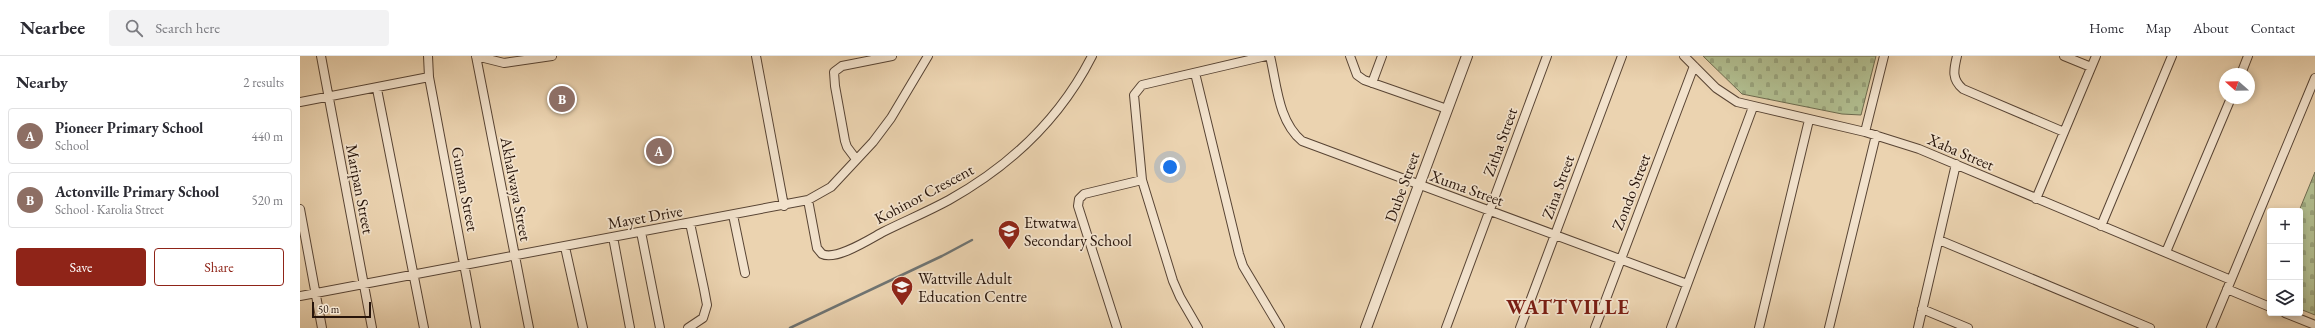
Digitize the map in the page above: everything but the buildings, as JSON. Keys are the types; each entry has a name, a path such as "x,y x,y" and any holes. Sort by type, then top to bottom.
{"street":[{"name":"Maripan Street","path":"321,56 372,328"},
{"name":"Guman Street","path":"428,56 429,77 476,328"},
{"path":"476,56 504,63 527,58 552,56"},
{"name":"Akhalwaya Street","path":"476,56 514,255 530,328"},
{"path":"756,56 784,206"},
{"path":"856,159 847,147 845,140 834,72 842,66 892,56"},
{"name":"Mayet Drive","path":"300,296 784,206 808,200 831,187 883,128 928,56"},
{"name":"Kohinor Crescent","path":"808,200 817,248 822,254 827,256 850,249 936,207 983,179 1034,138 1071,92 1092,56"},
{"path":"1198,328 1180,297 1173,281 1142,180 1134,94 1142,85 1266,56"},
{"name":"Xuma Street","path":"1270,56 1284,118 1296,136 1302,141 1489,212 1687,284"},
{"path":"1350,56 1357,75 1372,83 1447,109"},
{"path":"1372,83 1382,56"},
{"name":"Dube Street","path":"1366,328 1467,56"},
{"name":"Zitha Street","path":"1446,328 1547,56"},
{"name":"Zina Street","path":"1520,328 1622,56"},
{"name":"Xaba Street","path":"1684,56 1730,98 1752,107 1865,132 1919,149 2231,280"},
{"path":"1865,132 1884,56"},
{"path":"1957,56 1954,74 1957,83 1963,89 2064,132"},
{"path":"2064,56 2091,67"},
{"path":"2036,199 2096,56"},
{"path":"2101,226 2172,56"},
{"path":"2243,68 2248,56"},
{"name":"Zondo Street","path":"1595,328 1694,66"},
{"path":"1195,73 1239,254 1244,266 1280,328"},
{"path":"300,102 377,89 429,77"},
{"path":"2211,328 2315,78"},
{"path":"377,89 424,328"},
{"path":"2166,252 2228,104"},
{"path":"1670,328 1752,107"},
{"path":"1759,328 1810,120"},
{"path":"1829,328 1876,135"},
{"path":"1918,328 1956,164"},
{"path":"1117,328 1078,206 1079,199 1084,194 1142,180"},
{"path":"300,208 322,328"},
{"path":"733,215 745,273"},
{"path":"688,328 698,323 703,318 707,305 690,223"},
{"path":"640,232 660,328"},
{"path":"613,237 630,328"},
{"path":"1939,240 2150,328"},
{"path":"565,247 583,328"},
{"path":"2228,289 2267,306"},
{"path":"1922,309 1968,328"},
{"path":"2293,316 2315,325"}],"green space":[{"path":"1703,56 1876,56 1861,115 1842,114 1742,94"},
{"path":"2315,172 2315,315 2303,310 2303,208 2300,208"}],"waterway":[{"path":"790,328 942,256 972,240"}],"place":[{"name":"Actonville Primary School","path":"562,99"},
{"name":"Pioneer Primary School","path":"659,151"},
{"name":"Etwatwa Secondary School","path":"1009,250"},
{"name":"Wattville Adult Education Centre","path":"902,306"}],"district":[{"name":"WATTVILLE","path":"1568,307"}]}
